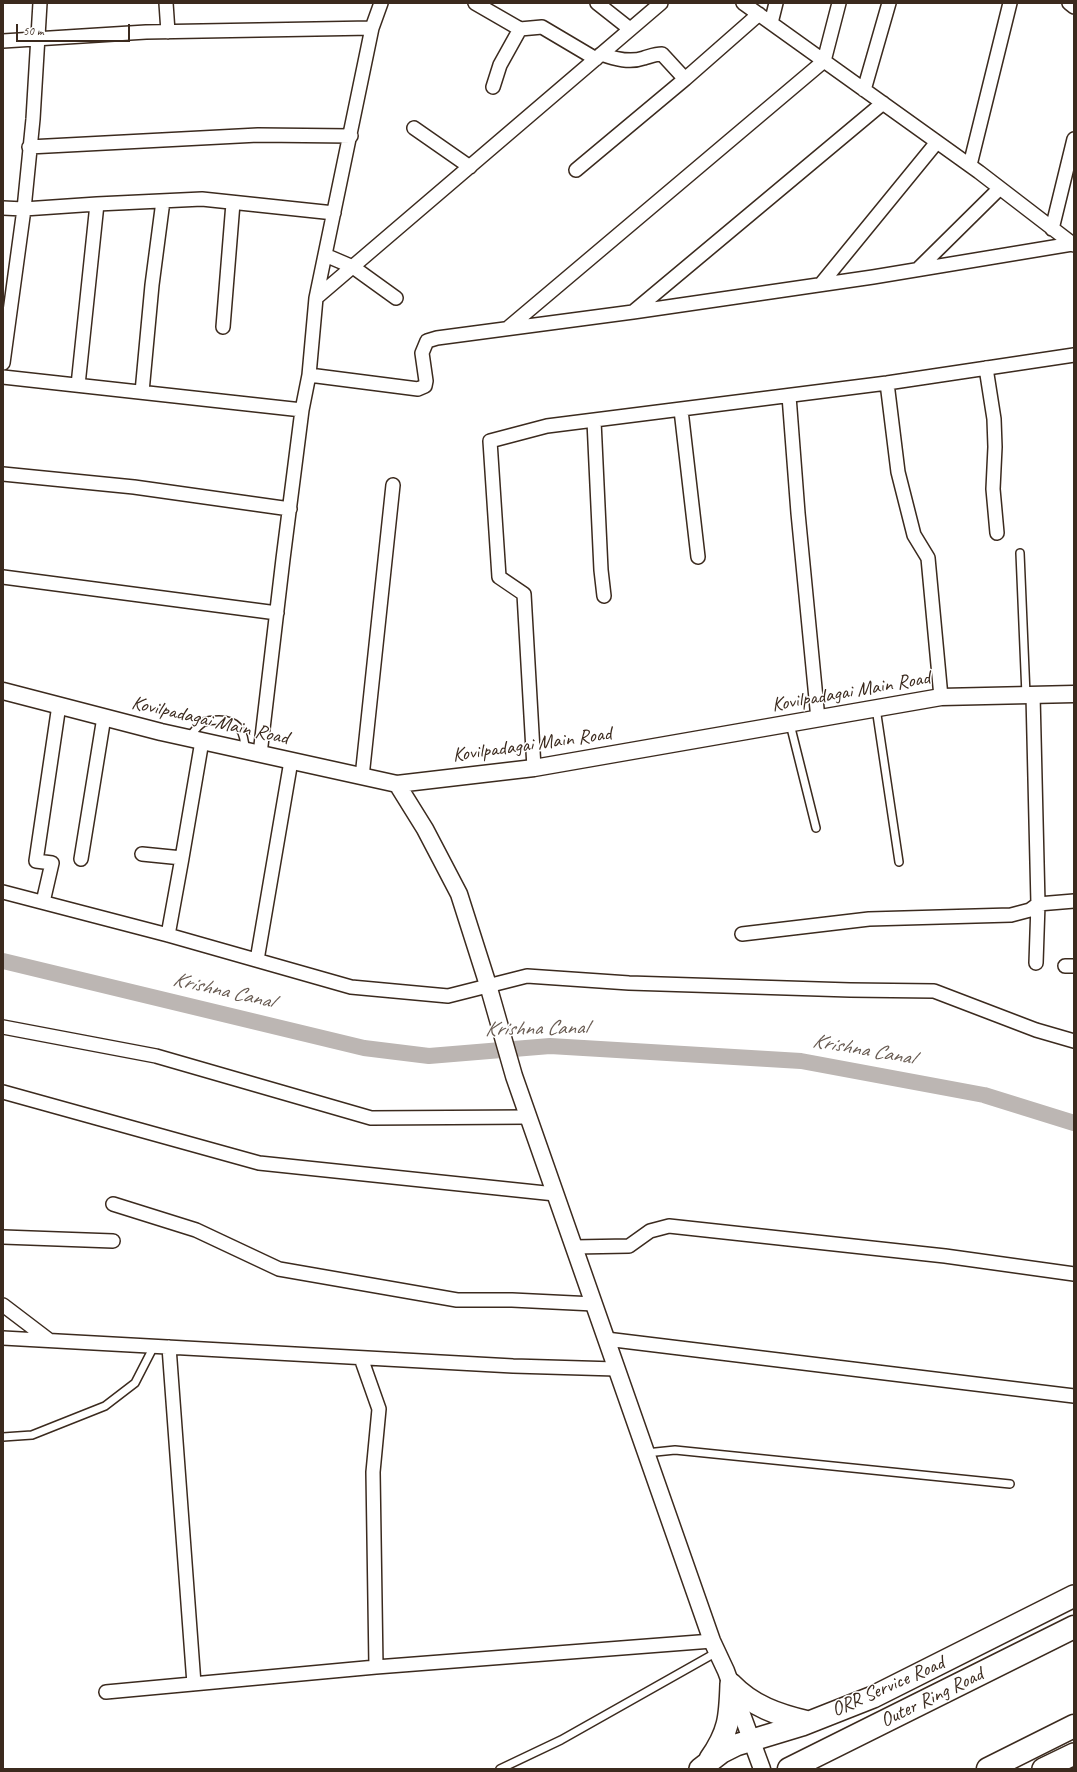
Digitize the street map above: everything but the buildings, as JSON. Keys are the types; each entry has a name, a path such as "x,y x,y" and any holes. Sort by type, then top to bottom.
{"highway":[{"name":"Outer Ring Road","path":"789,1769 1074,1627"},
{"path":"988,1769 1074,1726"}],"main road":[{"name":"ORR Service Road","path":"703,1767 722,1752 752,1740 808,1722 873,1697 1074,1596"},
{"path":"731,1684 742,1696 766,1710 808,1722"},
{"path":"703,1767 723,1739 730,1716 731,1684"},
{"path":"1044,1769 1074,1754"}],"street":[{"path":"3,363 6,317 24,209 33,118 40,3"},
{"path":"166,3 168,32"},
{"path":"252,752 277,613 302,410 309,375 316,298 351,136 372,28 382,3"},
{"path":"475,3 520,29 542,27 598,56 630,61 644,59 654,54 662,54 685,80"},
{"path":"598,3 630,29"},
{"path":"316,298 661,3"},
{"path":"744,3 970,165 1073,245"},
{"path":"771,23 776,3"},
{"path":"508,327 824,60 839,3"},
{"path":"864,90 889,3"},
{"path":"970,165 1010,3"},
{"path":"1070,3 1074,7"},
{"path":"576,170 685,80 759,14"},
{"path":"3,41 168,32 372,28"},
{"path":"493,87 500,65 520,29"},
{"path":"633,312 883,103"},
{"path":"414,128 470,167"},
{"path":"29,147 258,135 351,136"},
{"path":"1052,229 1074,139"},
{"path":"821,284 937,142"},
{"path":"918,269 1000,188"},
{"path":"3,208 24,209 202,199 334,213"},
{"path":"142,392 152,285 163,201"},
{"path":"223,327 232,203"},
{"path":"78,385 97,204"},
{"path":"309,375 418,389 425,386 426,381 422,353 427,341 437,338 508,327 633,312 1073,245"},
{"path":"325,255 353,267 396,298"},
{"path":"534,768 524,594 499,577 490,441 547,426 887,383 1074,355"},
{"path":"986,368 994,419 996,447 993,489 997,533"},
{"path":"3,377 302,410"},
{"path":"887,383 898,472 914,535 928,558 941,697"},
{"path":"788,396 818,719"},
{"path":"681,410 698,557"},
{"path":"594,421 601,570 604,596"},
{"path":"3,474 134,487 290,509"},
{"path":"362,777 392,485"},
{"path":"3,577 277,613"},
{"name":"Kovilpadagai Main Road","path":"3,691 195,740 397,784 534,768 941,697 1074,694"},
{"path":"1030,695 1038,904 1036,963"},
{"path":"44,902 52,862 36,861 59,705"},
{"path":"81,859 94,789 104,717"},
{"path":"168,935 182,858 195,740"},
{"path":"257,960 291,761"},
{"path":"397,784 425,829 459,894 488,985 514,1076 528,1117 714,1646 731,1684 762,1769"},
{"path":"142,854 182,858"},
{"path":"3,892 168,935 351,987 448,996 527,976 629,983 842,990 934,991 1036,1030 1074,1041"},
{"path":"742,934 869,919 1011,915 1030,910 1038,904 1074,901"},
{"path":"3,1027 156,1056 371,1118 528,1117"},
{"path":"3,1092 259,1163 555,1194"},
{"path":"113,1204 196,1230 280,1269 456,1300 512,1300 594,1304"},
{"path":"574,1247 629,1246 650,1231 669,1226 945,1256 1074,1274"},
{"path":"3,1237 113,1241"},
{"path":"3,1305 50,1340"},
{"path":"3,1338 513,1366 616,1369"},
{"path":"606,1339 1074,1396"},
{"path":"169,1347 194,1684"},
{"path":"362,1358 378,1409 373,1472 376,1667"},
{"path":"106,1692 376,1667 714,1646"}],"lane":[{"path":"1020,553 1030,695"},
{"path":"876,708 899,862"},
{"path":"195,740 203,723 213,720 225,720 236,724 252,752"},
{"path":"790,724 816,828"},
{"path":"3,1437 32,1435 105,1406 134,1383 154,1346"},
{"path":"646,1453 675,1450 1010,1484"},
{"path":"500,1769 561,1740 714,1646"}],"waterway":[{"name":"Krishna Canal","path":"3,961 364,1048 429,1056 550,1046 801,1061 984,1095 1074,1123"}]}
